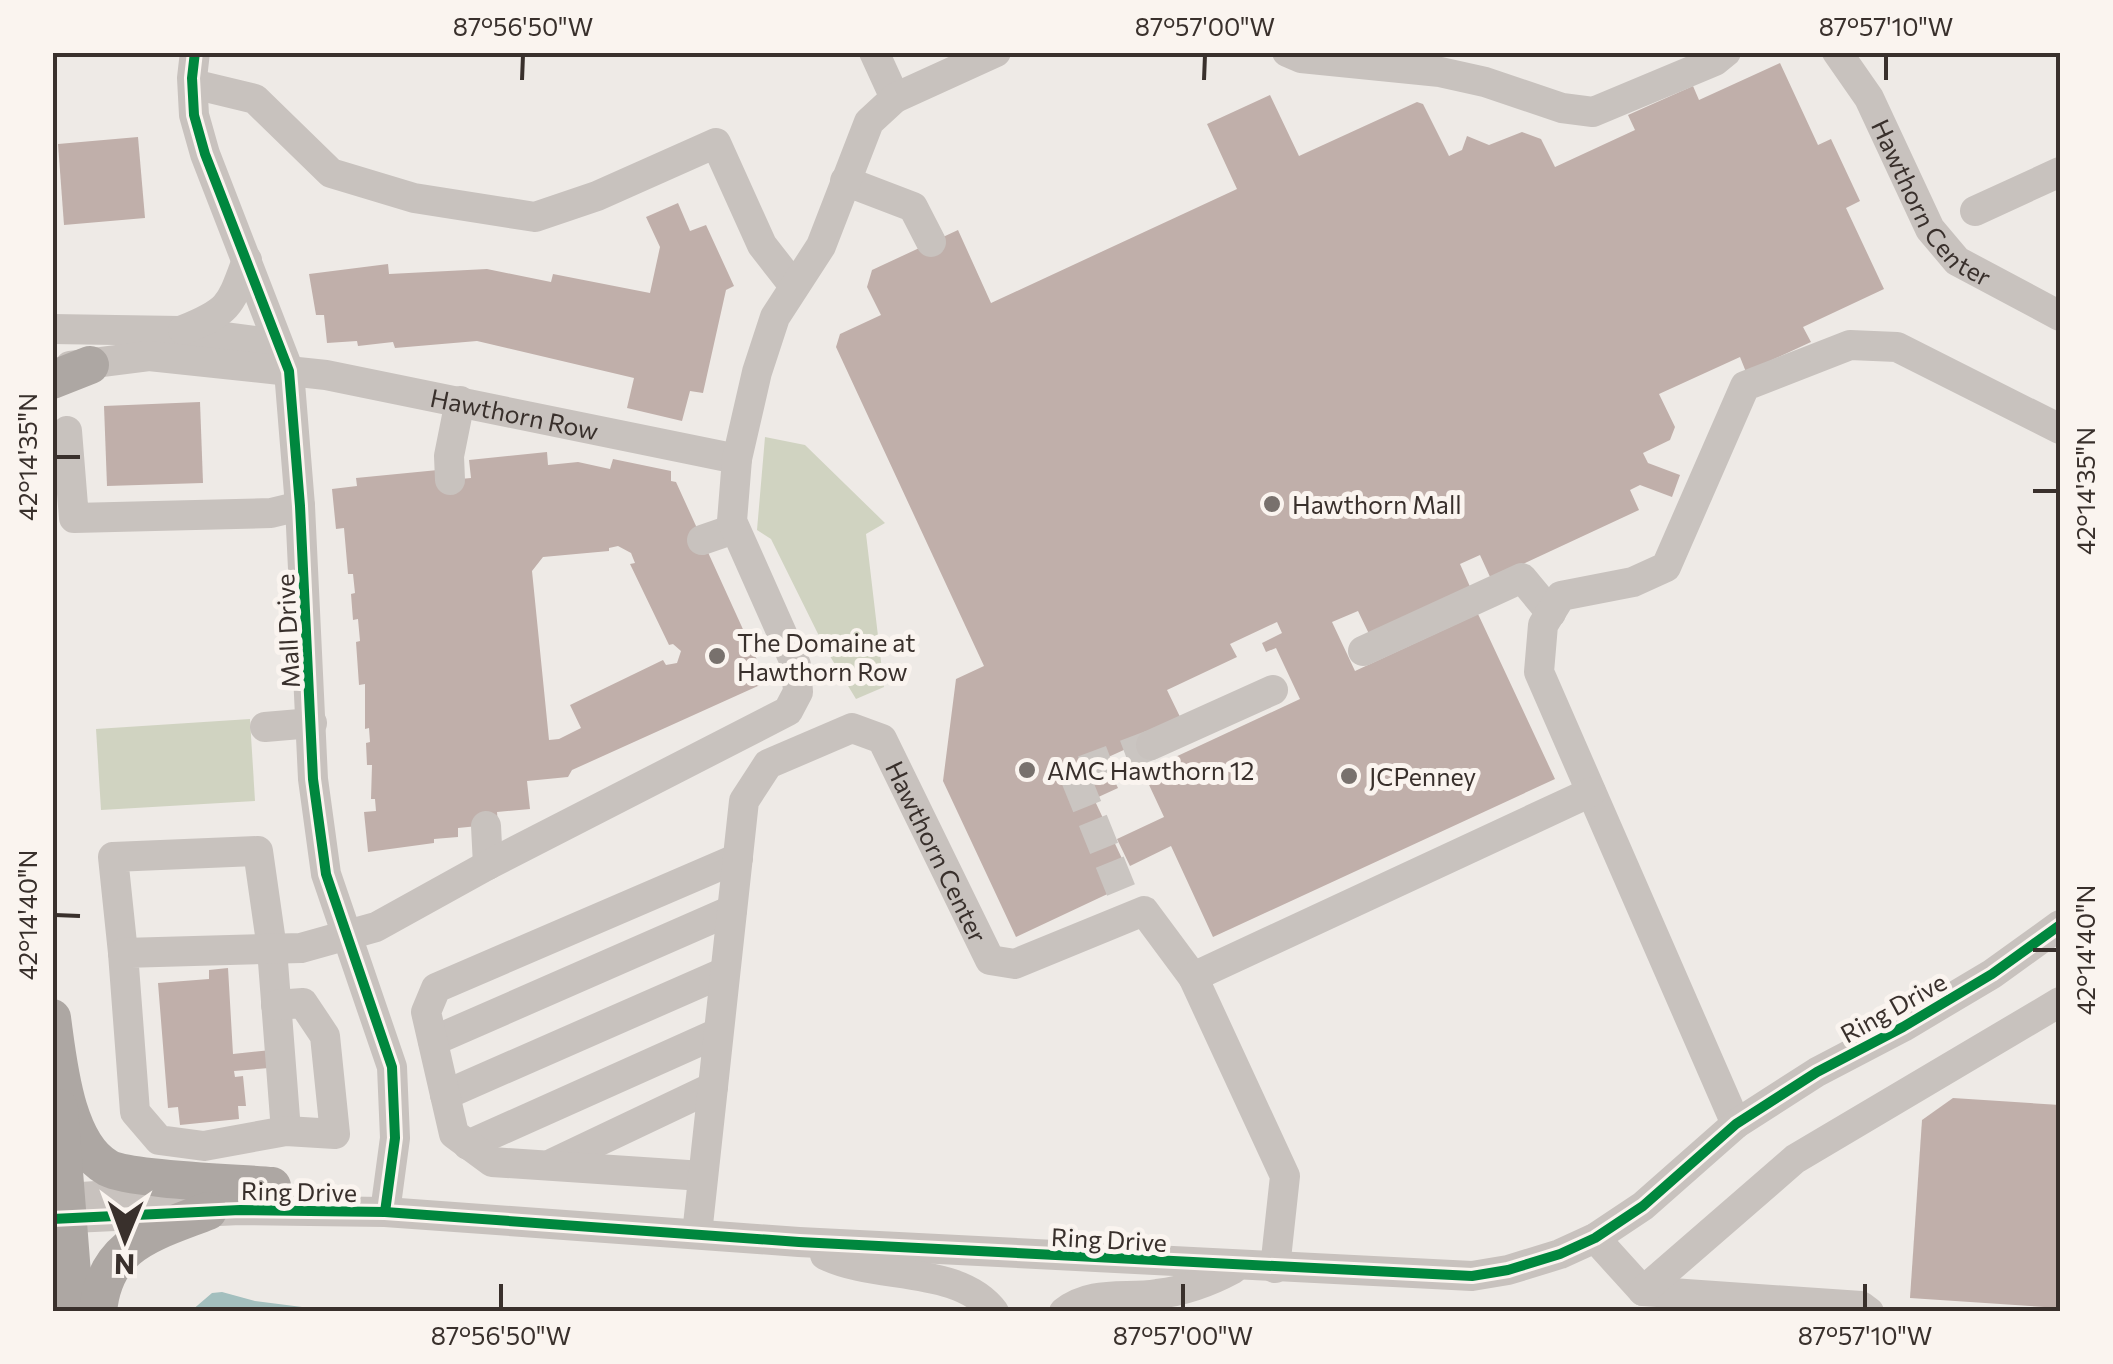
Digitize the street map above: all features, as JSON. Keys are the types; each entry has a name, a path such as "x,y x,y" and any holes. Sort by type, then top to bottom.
{"main road":[{"path":"52,380 71,366"},
{"path":"52,1018 63,1094 92,1154 108,1168 133,1175 272,1186"},
{"path":"52,1030 60,1208 74,1312"},
{"path":"98,1312 102,1288 117,1255 147,1235 208,1211"}],"street":[{"name":"Mall Drive","path":"195,52 194,115 205,154 289,370 300,506 313,779 326,874 392,1068 395,1138 385,1212"},
{"path":"874,52 895,98"},
{"path":"124,954 302,948 376,927 788,711 798,692 796,664 732,521 737,459 757,372 776,317 821,246 869,122 895,98 996,52"},
{"path":"1287,52 1301,58 1440,72 1485,82 1562,108 1593,112 1714,61 1726,52"},
{"name":"Hawthorn Center","path":"1837,52 1869,98 1930,229 1957,260 2060,316"},
{"path":"192,84 255,99 331,173 414,198 535,217 597,196 716,143 762,246 794,286"},
{"path":"1975,212 2060,172"},
{"path":"845,182 913,207 931,242"},
{"path":"180,331 215,317 232,301 247,260"},
{"path":"52,330 180,331 254,340 289,370"},
{"path":"1736,1124 1539,672 1543,625 1561,596 1632,582 1666,567 1746,386 1850,345 1897,348 2060,429"},
{"name":"Hawthorn Row","path":"71,366 149,356 289,370 737,459"},
{"path":"450,480 449,456 460,401"},
{"path":"67,431 74,518 271,513 300,506"},
{"path":"702,540 734,529"},
{"path":"1363,651 1522,578 1551,612"},
{"path":"1150,745 1272,690"},
{"path":"265,726 312,723"},
{"name":"Hawthorn Center","path":"696,1234 744,801 768,764 852,728 882,739 990,960 1016,964 1131,902 1144,911 1193,977 1285,1176 1276,1268"},
{"path":"1193,977 1591,792"},
{"path":"486,826 488,865"},
{"path":"276,1004 303,1004 325,1036 335,1134 286,1131 204,1146 159,1140 135,1112 113,857 258,851 272,950 276,1004 286,1131"},
{"path":"703,1176 492,1162 454,1134 426,1012 436,988 738,858"},
{"path":"433,1041 732,910"},
{"name":"Ring Drive","path":"60,1208 385,1212 800,1242 1472,1276 1560,1254 1594,1238 1643,1206 1736,1124 1817,1072 1903,1027 2058,932"},
{"path":"445,1095 725,972"},
{"path":"1642,1292 1795,1159 2060,1002"},
{"path":"468,1146 718,1033"},
{"path":"548,1165 712,1087"},
{"name":"Ring Drive","path":"60,1208 272,1186 347,1200 385,1212"},
{"path":"1594,1238 1642,1292 1861,1306 1869,1312"},
{"path":"800,1242 834,1259 882,1272 948,1282 981,1298 994,1312"},
{"path":"1064,1312 1094,1297 1157,1294 1207,1283 1238,1266"}],"green space":[{"path":"765,437 805,445 885,523 866,534 884,687 856,699 825,648 771,539 757,530"},
{"path":"250,719 255,801 101,810 96,729"}],"water":[{"path":"212,1293 307,1311 191,1311"}],"building":[{"name":"Hawthorn Mall","path":"1780,63 1818,145 1831,139 1860,201 1846,208 1884,289 1803,327 1811,342 1746,372 1740,357 1659,394 1675,427 1670,440 1643,453 1648,463 1680,475 1672,497 1640,485 1630,490 1639,510 1491,579 1480,555 1460,564 1471,589 1370,636 1358,611 1332,622 1355,671 1478,614 1555,779 1213,937 1171,846 1130,866 1117,839 1164,817 1143,772 1300,699 1276,648 1266,652 1262,643 1282,633 1277,622 1230,644 1237,657 1167,690 1183,723 1104,759 1118,788 1094,799 1133,882 1016,937 943,781 956,679 984,666 836,347 840,334 881,315 867,287 872,270 958,230 991,303 1237,189 1207,124 1270,95 1299,156 1417,102 1423,104 1449,156 1462,150 1467,136 1489,145 1522,132 1541,139 1555,167 1635,130 1628,115 1693,86 1699,100"},
{"path":"138,137 145,218 64,225 58,144"},
{"path":"678,203 690,231 706,225 734,286 726,290 703,393 690,391 682,421 627,408 634,378 477,341 395,348 393,342 358,346 357,341 327,343 324,315 316,315 309,274 388,264 389,274 487,269 551,282 553,274 650,293 660,247 646,217"},
{"path":"200,402 203,483 107,486 104,406"},
{"name":"The Domaine at Hawthorn Row","path":"547,452 548,465 578,462 610,469 613,459 671,471 671,481 676,482 767,682 572,770 568,777 527,781 530,809 497,812 498,824 458,828 458,837 434,839 434,843 368,852 364,812 376,811 375,799 371,799 372,765 367,765 366,743 370,742 369,728 365,729 365,684 359,685 356,642 360,641 358,619 353,620 353,574 348,574 344,528 336,529 332,489 357,486 356,478 438,470 439,481 471,478 469,460","holes":["618,546 631,553 635,563 630,564 669,645 681,651 677,663 666,665 663,660 570,705 581,728 549,740 532,571 543,557 609,551"]},
{"path":"228,968 233,1054 291,1048 293,1066 234,1071 235,1077 243,1076 246,1106 238,1106 239,1119 180,1125 178,1107 168,1108 158,983 209,979 209,970"},
{"path":"1953,1098 2060,1105 2060,1308 1910,1298 1922,1120"}],"tunnel":[{"path":"1121,890 1074,774 1151,745"}],"cycle path":[{"path":"195,52 194,115 205,154 289,371 300,506 313,779 326,874 392,1067 395,1138 385,1212"},
{"path":"52,1219 240,1210 385,1212 799,1242 1472,1276 1560,1254 1595,1238 1643,1206 1736,1124 1817,1072 1992,974 2060,925"}],"place":[{"name":"Hawthorn Mall","path":"1272,504"},
{"name":"The Domaine at Hawthorn Row","path":"717,656"},
{"name":"AMC Hawthorn 12","path":"1027,770"},
{"name":"JCPenney","path":"1349,776"}]}
